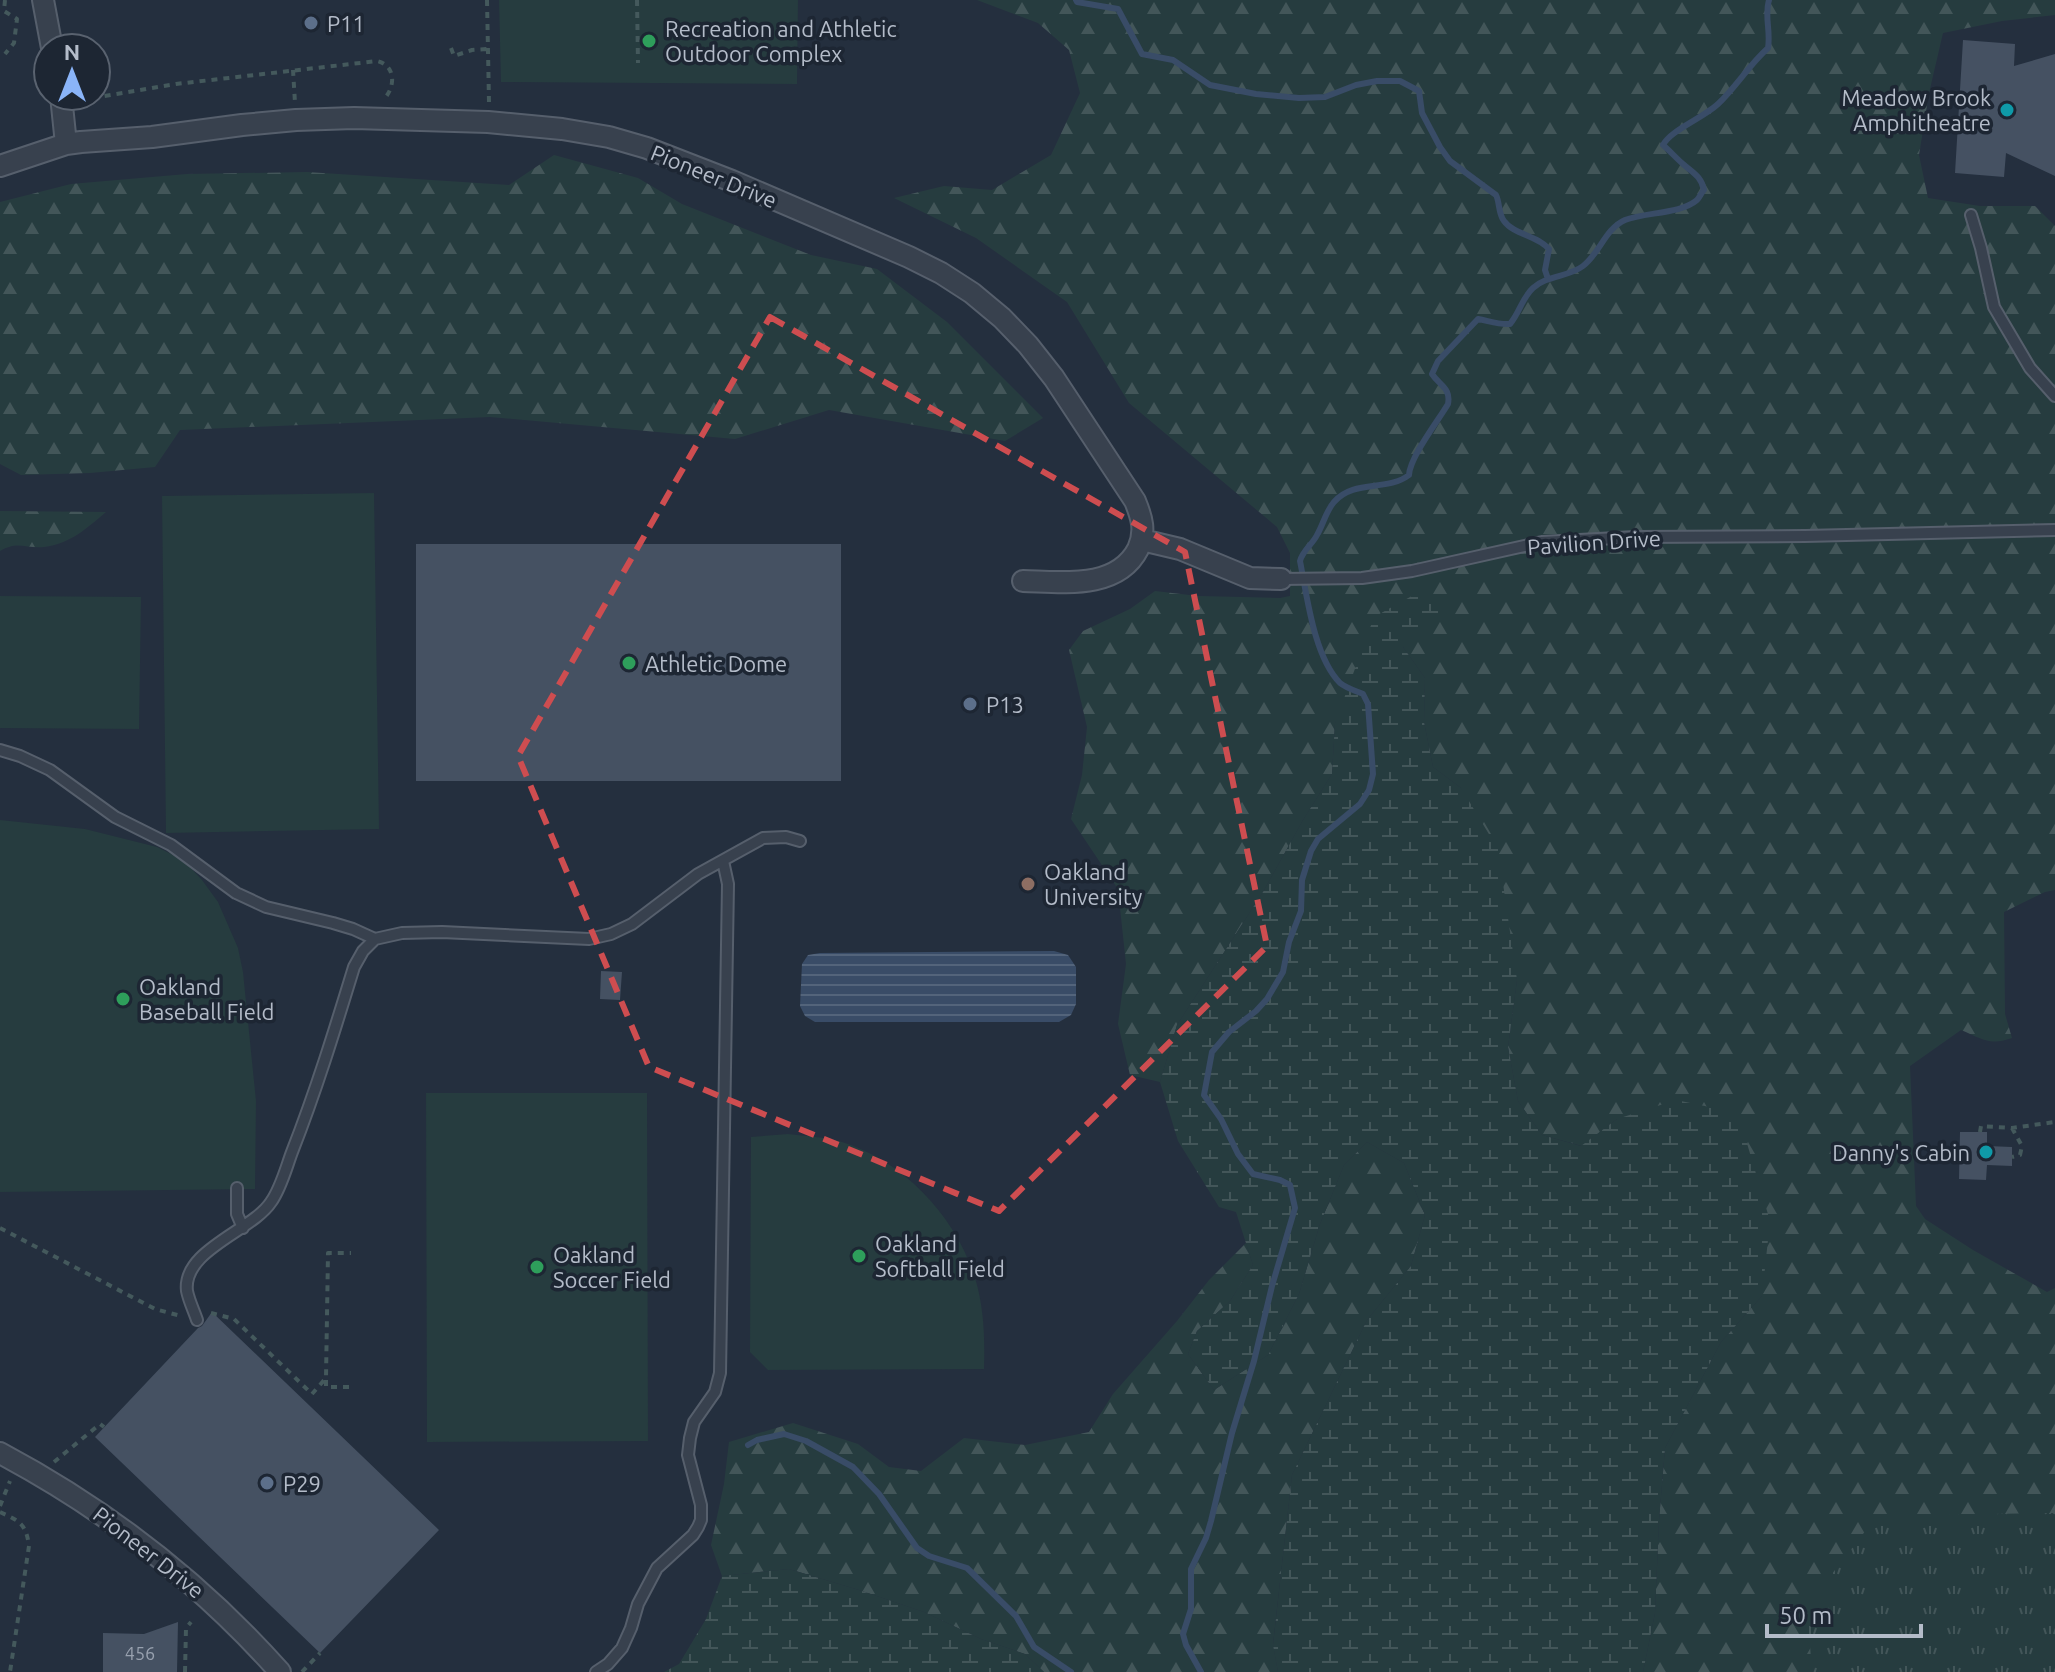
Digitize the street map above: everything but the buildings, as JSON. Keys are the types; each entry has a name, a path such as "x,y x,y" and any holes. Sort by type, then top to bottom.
{"street":[{"path":"43,0 49,32"},
{"path":"66,144 69,112"},
{"name":"Pioneer Drive","path":"0,166 66,144 96,140 152,137 296,120 379,119 488,122 562,129 609,137 686,162 909,257 972,293 1002,318 1054,378 1135,501 1143,521 1142,540"},
{"path":"1023,581 1071,583 1109,576 1124,568 1142,540"},
{"name":"Pavilion Drive","path":"1142,540 1180,549 1250,578 1281,579"},
{"name":"Pioneer Drive","path":"0,1453 56,1483 157,1554 213,1602 280,1672"}],"lane":[{"path":"1971,215 1994,307 2030,368 2055,396"},
{"name":"Pavilion Drive","path":"1281,579 1362,578 1412,571 1542,542 1635,537 2055,530"},
{"path":"0,750 50,770 115,817 171,845 247,900 353,929 375,939"},
{"path":"197,1320 187,1291 192,1271 209,1249 258,1219 273,1201 311,1104 354,967 375,939 402,933 442,932 589,939 611,934 632,924 698,874 763,838 786,837 800,841"},
{"path":"596,1672 622,1648 638,1604 657,1568 693,1535 701,1520 701,1505 688,1455 694,1422 715,1392 720,1373 728,900 723,861"},
{"path":"237,1188 237,1214 243,1228"}],"path":[{"path":"5,0 4,11 17,19 14,43 5,54"},
{"path":"487,0 489,109"},
{"path":"637,0 638,63"},
{"path":"451,48 454,56 488,49"},
{"path":"112,92 377,61 386,63 391,69 392,88 381,103"},
{"path":"293,70 295,106"},
{"path":"1980,1132 1981,1126 2012,1128 2055,1122"},
{"path":"2012,1128 2022,1146 2020,1155 2012,1157"},
{"path":"0,1228 155,1309 197,1320 212,1312 234,1319 312,1394 326,1378"},
{"path":"350,1387 326,1387 326,1378 328,1253 351,1253"},
{"path":"53,1463 100,1424 104,1427"},
{"path":"0,1506 12,1475"},
{"path":"0,1512 18,1521 27,1530 29,1546 10,1672"},
{"path":"185,1672 186,1628 191,1622"},
{"path":"302,1672 320,1653"}],"highlighted area":[{"path":"770,317 1185,552 1267,946 999,1211 649,1067 518,756"}],"green space":[{"name":"Recreation and Athletic Outdoor Complex","path":"499,0 798,0 797,84 501,82"},
{"path":"977,0 2055,0 2055,15 2002,21 1943,33 1919,155 1928,198 1980,206 2035,206 2055,226 2055,890 2004,912 2005,1014 2012,1038 1992,1041 1961,1030 1910,1066 1916,1206 1925,1219 1973,1250 2047,1292 2055,1288 2055,1513 1877,1516 1807,1606 1812,1672 1643,1672 1655,1613 1665,1448 1721,1342 1762,1296 1617,1119 1582,1146 1542,1135 1518,1101 1508,1047 1517,980 1461,788 1433,767 1424,722 1425,678 1403,647 1419,592 1335,723 1332,774 1263,892 1177,1025 1160,1082 1130,1075 1118,1024 1126,964 1118,889 1071,819 1082,775 1087,727 1069,650 1083,631 1130,609 1155,591 1198,596 1290,596 1290,553 1277,527 1129,403 1067,302 976,238 894,198 944,186 992,190 1051,155 1080,93 1069,50 1038,23"},
{"path":"554,155 638,178 682,204 811,255 877,269 947,322 1043,418 1005,441 829,410 735,439 490,417 180,430 155,467 21,475 0,464 0,202 71,184 187,174 307,172 509,185"},
{"path":"374,493 379,829 166,833 162,496"},
{"path":"0,511 106,512 62,543 44,547 17,545 0,551"},
{"path":"1419,592 1443,612 1403,647 1425,678 1424,722 1433,767 1461,788 1498,849 1517,980 1508,1047 1518,1101 1542,1135 1581,1146 1617,1119 1676,1100 1738,1113 1770,1221 1762,1296 1721,1342 1665,1448 1655,1613 1643,1672 1278,1672 1273,1645 1292,1475 1367,1320 1411,1266 1425,1215 1404,1163 1367,1142 1344,1165 1320,1224 1299,1294 1268,1355 1214,1390 1188,1354 1197,1331 1230,1301 1253,1265 1236,1212 1219,1207 1178,1141 1160,1082 1177,1025 1263,892 1332,774 1335,723 1374,617"},
{"path":"0,596 141,597 139,729 0,728"},
{"name":"Oakland Baseball Field","path":"0,820 85,829 157,847 189,866 218,902 238,948 243,972 256,1101 255,1189 0,1192"},
{"name":"Oakland Soccer Field","path":"426,1093 647,1093 648,1441 427,1442"},
{"name":"Oakland Softball Field","path":"788,1134 836,1140 865,1151 906,1177 941,1213 966,1255 975,1278 983,1323 984,1369 768,1370 750,1352 751,1137"},
{"path":"1367,1142 1404,1163 1425,1215 1411,1266 1367,1320 1292,1475 1273,1644 1278,1672 1044,1672 1025,1654 981,1639 924,1612 789,1569 722,1576 711,1545 729,1442 793,1423 858,1444 889,1467 921,1471 964,1438 1025,1445 1089,1432 1113,1394 1209,1280 1246,1243 1253,1265 1230,1301 1197,1331 1188,1354 1214,1390 1268,1355 1299,1294 1320,1224 1344,1165"},
{"path":"1857,1451 2055,1465 2055,1672 1709,1672"},
{"path":"789,1569 924,1612 981,1639 1025,1654 1044,1672 664,1672 679,1664 706,1619 722,1576"}],"water":[{"path":"1054,951 1068,955 1076,967 1076,1004 1071,1015 1059,1022 815,1022 805,1016 800,1006 802,964 808,955"}],"waterway":[{"path":"1076,0 1118,9 1142,54 1173,60 1210,85 1299,98 1325,97 1377,81 1400,81 1419,91 1422,113 1450,161 1496,195 1501,215 1508,226 1549,249 1545,270 1548,279"},
{"path":"1201,1672 1183,1634 1191,1609 1191,1569 1211,1521 1232,1433 1295,1208 1290,1185 1253,1174 1204,1095 1212,1052 1229,1032 1267,999 1283,972 1289,942 1301,911 1302,880 1311,851 1318,839 1360,804 1369,790 1373,774 1368,704 1363,694 1340,683 1324,658 1313,625 1300,561 1331,506 1342,495 1351,490 1391,483 1409,475 1419,449 1448,404 1446,391 1432,374 1438,361 1478,319 1510,324 1533,288 1583,266 1618,224 1633,217 1682,208 1698,199 1704,190 1701,181 1663,145 1673,134 1718,104 1768,48 1769,0"},
{"path":"748,1445 784,1434 806,1441 853,1467 879,1494 917,1548 929,1556 967,1568 1016,1616 1034,1647 1071,1672"}],"place":[{"name":"P11","path":"311,23"},
{"name":"Recreation and Athletic Outdoor Complex","path":"649,41"},
{"name":"Meadow Brook Amphitheatre","path":"2007,110"},
{"name":"Athletic Dome","path":"629,663"},
{"name":"P13","path":"970,704"},
{"name":"Oakland University","path":"1028,884"},
{"name":"Oakland Baseball Field","path":"123,999"},
{"name":"Danny's Cabin","path":"1986,1152"},
{"name":"Oakland Softball Field","path":"859,1256"},
{"name":"Oakland Soccer Field","path":"537,1267"},
{"name":"P29","path":"267,1483"}]}
